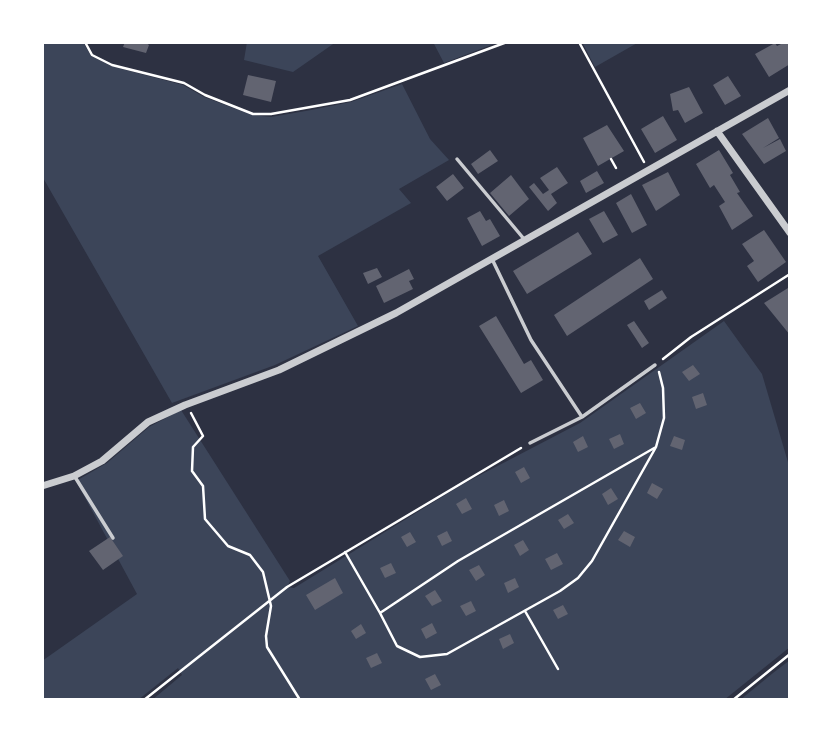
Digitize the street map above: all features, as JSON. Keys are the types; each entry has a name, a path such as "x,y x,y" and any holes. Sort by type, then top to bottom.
{"street":[{"path":"42,486 74,476 102,461 148,422 185,405 279,370 396,313 790,90"},
{"path":"717,131 790,233"}],"lane":[{"path":"457,159 525,240"},
{"path":"492,259 531,340 582,417"},
{"path":"530,443 582,417 655,365"},
{"path":"74,476 113,538"}],"path":[{"path":"85,42 92,55 112,65 184,83 205,95 253,114 271,114 350,100 507,42"},
{"path":"579,42 648,170"},
{"path":"611,159 615,168"},
{"path":"345,552 397,646 408,654 436,657 447,654 561,591 592,561 662,433 665,404 662,378 655,365 691,337 790,274"},
{"path":"185,405 203,436 193,447 192,471 193,477 203,486 205,519 228,546 250,555 265,576 271,606 267,647 300,700"},
{"path":"144,700 287,587 530,443"},
{"path":"380,614 458,561 656,447"},
{"path":"525,611 558,669"},
{"path":"733,700 790,654"}],"shaded area":[{"path":"42,42 83,42 91,56 111,66 183,85 204,97 252,115 271,117 351,102 402,84 430,139 449,160 399,189 411,203 318,256 358,326 275,365 172,403 42,176"},
{"path":"247,42 336,42 293,72 244,60"},
{"path":"433,42 499,42 444,63"},
{"path":"582,42 639,42 595,67"},
{"path":"724,321 762,374 790,469 790,647 724,700 152,700 182,675 178,668 138,700 42,700 42,661 137,594 76,481 107,463 149,427 181,410 290,581 287,587 294,588 463,484 580,423"},
{"path":"790,660 790,700 740,700 773,673"}],"building":[{"path":"125,42 145,42 149,45 146,53 123,47"},
{"path":"790,42 790,64 769,77 755,54 775,43 777,46"},
{"path":"248,75 276,81 271,102 243,95"},
{"path":"728,76 741,96 725,105 713,85"},
{"path":"689,87 703,113 685,123 678,110 673,111 670,94"},
{"path":"663,116 677,140 655,153 641,129"},
{"path":"768,118 779,138 763,148 780,139 786,151 764,164 742,134"},
{"path":"607,125 624,151 598,166 583,138"},
{"path":"490,150 498,161 478,174 471,164"},
{"path":"719,150 733,173 730,175 740,192 737,193 753,216 732,230 719,206 725,202 714,185 710,188 696,164"},
{"path":"557,167 568,183 551,194 557,203 548,211 529,187 534,183 543,194 549,190 540,178"},
{"path":"597,171 604,183 586,193 580,181"},
{"path":"668,172 680,195 656,211 642,185"},
{"path":"453,174 464,188 447,201 436,187"},
{"path":"511,175 529,199 509,216 490,193"},
{"path":"631,194 647,225 632,233 616,203"},
{"path":"480,211 486,221 490,219 500,236 482,246 467,218"},
{"path":"604,211 618,235 603,243 589,219"},
{"path":"764,230 786,262 758,282 747,266 754,261 742,244"},
{"path":"578,232 592,254 527,294 513,271"},
{"path":"640,258 653,279 567,336 554,315"},
{"path":"377,268 382,277 368,284 363,273"},
{"path":"409,269 414,279 409,281 413,289 384,303 376,286"},
{"path":"788,288 790,290 790,335 764,303"},
{"path":"662,290 667,298 649,310 644,301"},
{"path":"496,316 524,364 531,360 543,380 521,393 479,326"},
{"path":"634,321 649,343 642,348 627,325"},
{"path":"693,365 700,374 689,381 682,372"},
{"path":"703,393 707,405 696,409 692,397"},
{"path":"640,403 646,413 636,419 630,408"},
{"path":"620,434 624,444 614,449 609,439"},
{"path":"583,436 588,447 578,452 573,442"},
{"path":"674,436 685,440 682,450 670,446"},
{"path":"524,467 530,478 521,483 515,472"},
{"path":"652,483 663,489 657,499 647,493"},
{"path":"611,488 618,499 608,505 602,494"},
{"path":"466,498 472,509 462,514 456,504"},
{"path":"504,500 509,511 499,516 494,505"},
{"path":"568,514 574,523 564,529 558,520"},
{"path":"447,531 452,541 442,546 437,536"},
{"path":"624,531 635,537 630,547 618,540"},
{"path":"410,532 416,542 407,547 401,537"},
{"path":"110,537 123,556 103,570 89,551"},
{"path":"523,540 529,550 520,556 514,545"},
{"path":"557,553 563,564 551,570 545,559"},
{"path":"391,563 396,573 385,578 380,568"},
{"path":"479,565 485,575 476,581 469,570"},
{"path":"335,578 343,593 315,610 306,595"},
{"path":"515,578 519,587 508,593 504,583"},
{"path":"435,590 442,601 432,606 425,596"},
{"path":"471,601 476,611 466,616 460,606"},
{"path":"563,605 568,614 558,619 553,610"},
{"path":"432,623 437,633 426,639 421,629"},
{"path":"361,624 366,633 356,639 351,631"},
{"path":"510,634 514,643 503,649 499,639"},
{"path":"377,653 382,663 371,668 366,658"},
{"path":"435,674 441,685 431,690 425,679"}]}
